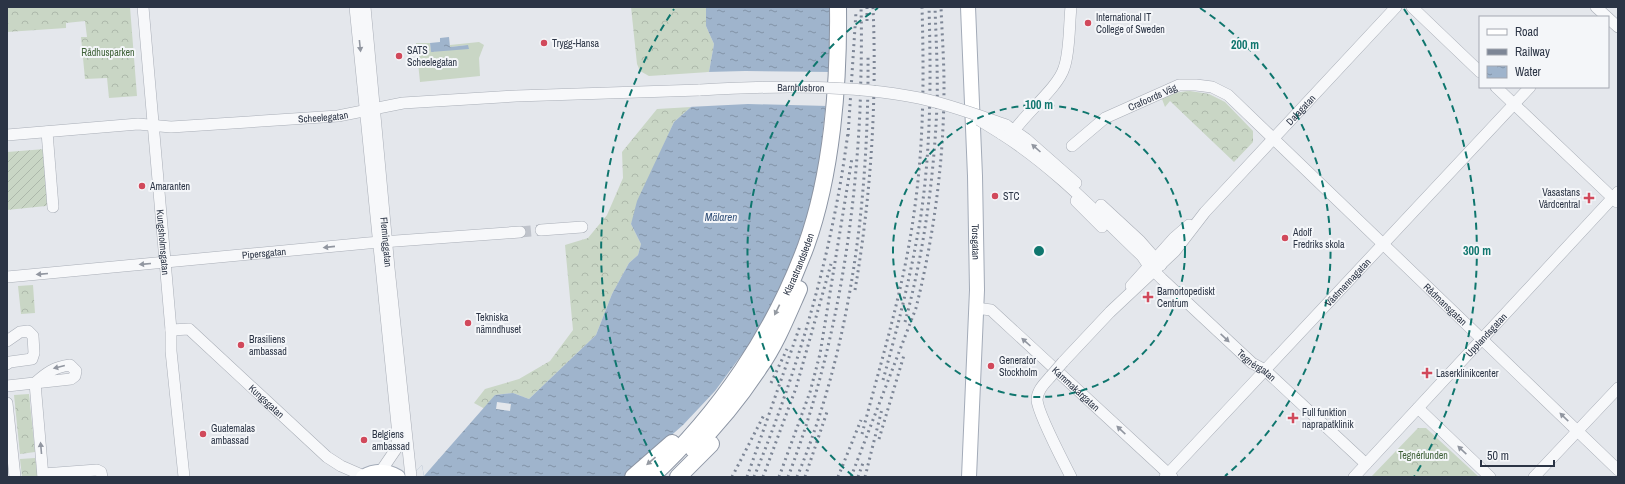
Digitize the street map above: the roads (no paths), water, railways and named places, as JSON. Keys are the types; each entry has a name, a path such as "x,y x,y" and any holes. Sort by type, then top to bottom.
{"highway":[{"name":"Klarastrandsleden","path":"650,477 672,457 740,375 774,315 806,245 831,140 837,71 838,7"},
{"name":"Klarastrandsleden","path":"665,477 723,416 759,369 783,325 799,289 813,249 831,178 843,72 844,7"},
{"path":"678,477 703,453 717,436 741,402 759,369"},
{"path":"633,477 691,424 713,409"}],"main road":[{"name":"Torsgatan","path":"968,7 975,176 976,308 969,477"},
{"path":"364,476 381,471 406,477"}],"street":[{"name":"Kungsholmsgatan","path":"143,7 171,330 171,351 184,477"},
{"name":"Fleminggatan","path":"355,7 370,109"},
{"name":"Fleminggatan","path":"364,7 370,109 398,435 396,449 381,471"},
{"path":"1008,132 1060,78 1065,68 1071,7"},
{"name":"Dalagatan","path":"1155,265 1175,251 1205,212 1396,7"},
{"path":"1412,7 1479,71"},
{"path":"1609,19 1618,27"},
{"name":"Crafoords Väg","path":"1072,146 1105,118 1160,92 1185,85 1212,87 1228,95 1274,138"},
{"name":"Barnhusbron","path":"639,93 734,88 824,89 916,98 961,110 1008,132"},
{"path":"1497,88 1616,198"},
{"name":"Västmannagatan","path":"1169,476 1265,370 1529,88"},
{"name":"Scheelegatan","path":"7,135 138,124 171,127 349,115 370,109 403,103 508,96 639,93"},
{"path":"47,132 53,207"},
{"name":"Tegnérgatan","path":"1008,132 1057,177 1077,192 1142,256 1155,265 1252,363 1265,370 1366,464"},
{"name":"Tegnérgatan","path":"1008,132 1140,241 1155,265"},
{"name":"Rådmansgatan","path":"1274,138 1382,244 1618,470"},
{"name":"Upplandsgatan","path":"1354,477 1482,339 1492,326 1616,198"},
{"name":"Dalagatan","path":"1071,477 1037,400 1040,388 1155,265 1174,238 1205,212"},
{"path":"541,230 582,227"},
{"name":"Pipersgatan","path":"7,277 382,242 520,232"},
{"name":"Fleminggatan","path":"382,242 406,477"},
{"name":"Kammakargatan","path":"976,308 991,310 1169,476"},
{"name":"Kungsgatan","path":"171,330 189,329 327,457 341,466 364,476"},
{"path":"7,341 20,332 28,332 33,336 34,353 32,359 10,362 7,364"},
{"path":"7,386 34,383 43,476 97,470 101,472 102,477"},
{"path":"1534,477 1618,388"},
{"path":"7,403 10,461 15,477"},
{"path":"1418,408 1490,477"}],"water":[{"name":"Mälaren","path":"706,7 833,7 833,35 819,167 807,223 775,301 754,338 715,391 683,425 624,477 410,477 422,465 424,476 495,395 513,393 529,399 596,335 612,294 629,263 638,255 641,244 631,224 637,201 674,122 691,107 709,72 714,44 706,26"},
{"path":"449,37 450,47 468,45 469,49 431,52 430,43 440,42 440,38"}],"tunnel":[{"path":"520,232 541,230"}],"railway":[{"path":"788,477 804,433 817,388 839,296 853,204 857,157 860,110 861,7"},
{"path":"867,7 867,24"},
{"path":"855,290 861,255 872,149 874,78 873,7"},
{"path":"862,434 898,297 910,241 914,213 920,161 921,136 923,59 922,7"},
{"path":"883,380 909,278 921,215 927,163 930,111 929,7"},
{"path":"905,322 918,269 931,187 936,132 937,93 935,7"},
{"path":"851,477 916,308 928,253 937,198 944,114 941,7"},
{"path":"848,136 856,12"},
{"path":"797,477 816,427 831,375 844,322 854,269 865,162 868,54"},
{"path":"754,477 786,393 800,351 824,264 842,176 848,132"},
{"path":"779,477 810,392 820,354 852,158"},
{"path":"763,477 796,388 831,264"},
{"path":"747,477 800,326"},
{"path":"771,383 787,349"},
{"path":"879,439 904,355"},
{"path":"805,477 828,409"},
{"path":"865,477 882,409"},
{"path":"732,477 765,413"},
{"path":"838,477 861,420"},
{"path":"858,477 863,463"}],"place":[{"name":"International IT College of Sweden","path":"1088,23"},
{"name":"Trygg-Hansa","path":"544,43"},
{"name":"SATS Scheelegatan","path":"399,56"},
{"name":"Amaranten","path":"142,186"},
{"name":"STC","path":"995,196"},
{"name":"Vasastans Vårdcentral","path":"1589,198"},
{"name":"Adolf Fredriks skola","path":"1285,238"},
{"name":"Barnortopediskt Centrum","path":"1148,297"},
{"name":"Tekniska nämndhuset","path":"468,323"},
{"name":"Brasiliens ambassad","path":"241,345"},
{"name":"Generator Stockholm","path":"991,366"},
{"name":"Laserklinikcenter","path":"1427,373"},
{"name":"Full funktion naprapatklinik","path":"1293,418"},
{"name":"Guatemalas ambassad","path":"203,434"},
{"name":"Belgiens ambassad","path":"364,440"}],"park label":[{"name":"Rådhusparken","path":"108,52"},
{"name":"Tegnérlunden","path":"1423,455"}]}
